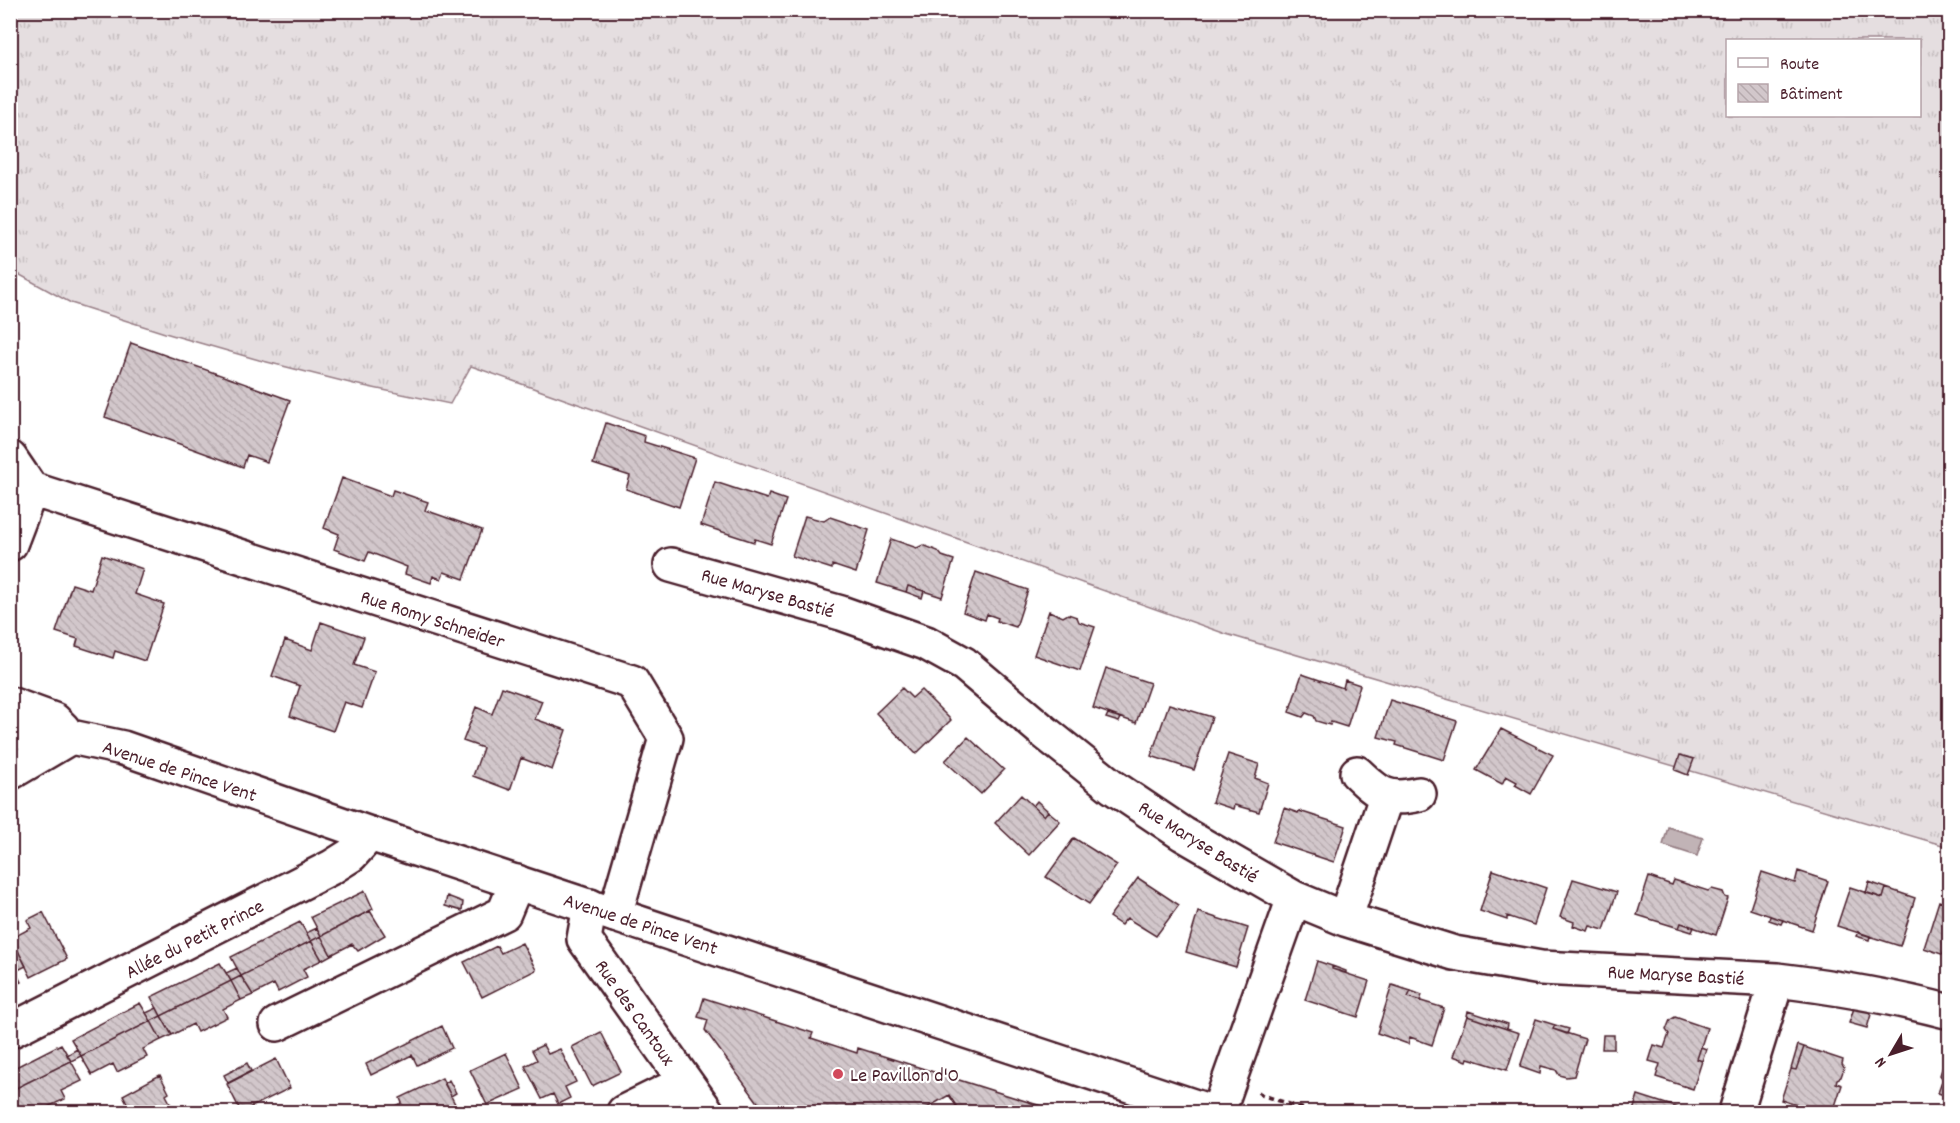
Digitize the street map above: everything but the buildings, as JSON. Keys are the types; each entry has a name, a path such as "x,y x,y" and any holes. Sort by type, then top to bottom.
{"street":[{"path":"10,458 31,489 10,544"},
{"name":"Rue Romy Schneider","path":"31,489 632,682 666,738 602,910"},
{"name":"Rue Maryse Bastié","path":"671,565 841,613 926,643 964,664 1113,787 1183,834 1293,898 1345,919 1454,953 1541,968 1777,980 1903,1000 1950,1012"},
{"name":"Avenue de Pince Vent","path":"10,704 54,720 71,737"},
{"name":"Avenue de Pince Vent","path":"10,730 71,737 123,748 370,834 1192,1110"},
{"path":"10,773 71,737"},
{"path":"1357,773 1371,787 1386,796 1401,798 1419,794"},
{"path":"1345,919 1386,796"},
{"name":"Allée du Petit Prince","path":"10,1031 332,867 351,855 370,834"},
{"path":"277,1024 504,913 517,882"},
{"path":"1218,1113 1293,898"},
{"name":"Rue des Cantoux","path":"602,910 584,939 707,1113"},
{"path":"1736,1113 1777,980"},
{"path":"624,1113 685,1082"}],"path":[{"path":"1255,1089 1262,1095 1313,1113"}],"green space":[{"path":"10,11 1949,11 1949,847 1226,634 471,366 450,404 354,384 259,360 71,303 11,270"}],"shaded area":[{"path":"1668,827 1703,838 1697,856 1663,845"}],"place":[{"name":"Le Pavillon d'O","path":"838,1074"}]}
